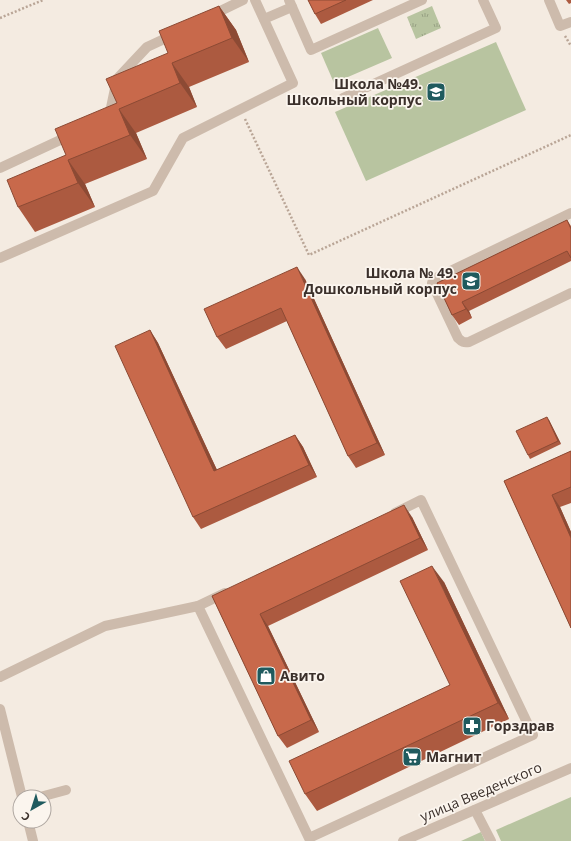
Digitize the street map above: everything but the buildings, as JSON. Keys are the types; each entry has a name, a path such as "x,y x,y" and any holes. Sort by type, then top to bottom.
{"street":[{"path":"202,20 243,0"},
{"path":"0,258 153,191 183,138 293,83 256,0"},
{"path":"264,19 290,3 312,50 422,0"},
{"path":"343,98 496,28 483,0"},
{"path":"549,0 560,26 571,22"},
{"path":"101,122 109,119 117,79 147,47 181,30"},
{"path":"0,168 80,132"},
{"path":"571,213 436,278 432,284 458,338 465,343 571,293"},
{"path":"198,606 309,838 533,736 421,500 385,517"},
{"path":"0,677 105,626 198,606 234,589"},
{"path":"0,709 20,789"},
{"name":"улица Введенского","path":"403,841 571,768"},
{"path":"52,794 66,790"},
{"path":"475,810 491,841"},
{"path":"30,829 33,841"}],"path":[{"path":"0,18 43,0"},
{"path":"240,109 309,255 571,135"}],"green space":[{"path":"432,6 441,28 416,39 407,17"},
{"path":"378,28 392,58 334,83 321,53"},
{"path":"496,42 526,110 366,181 335,112"},
{"path":"571,797 571,841 501,841 496,830"},
{"path":"481,832 485,841 461,841"}],"place":[{"name":"Школа №49. Школьный корпус","path":"436,92"},
{"name":"Школа № 49. Дошкольный корпус","path":"471,281"},
{"name":"Авито","path":"266,676"},
{"name":"Горздрав","path":"472,726"},
{"name":"Магнит","path":"412,757"}]}
